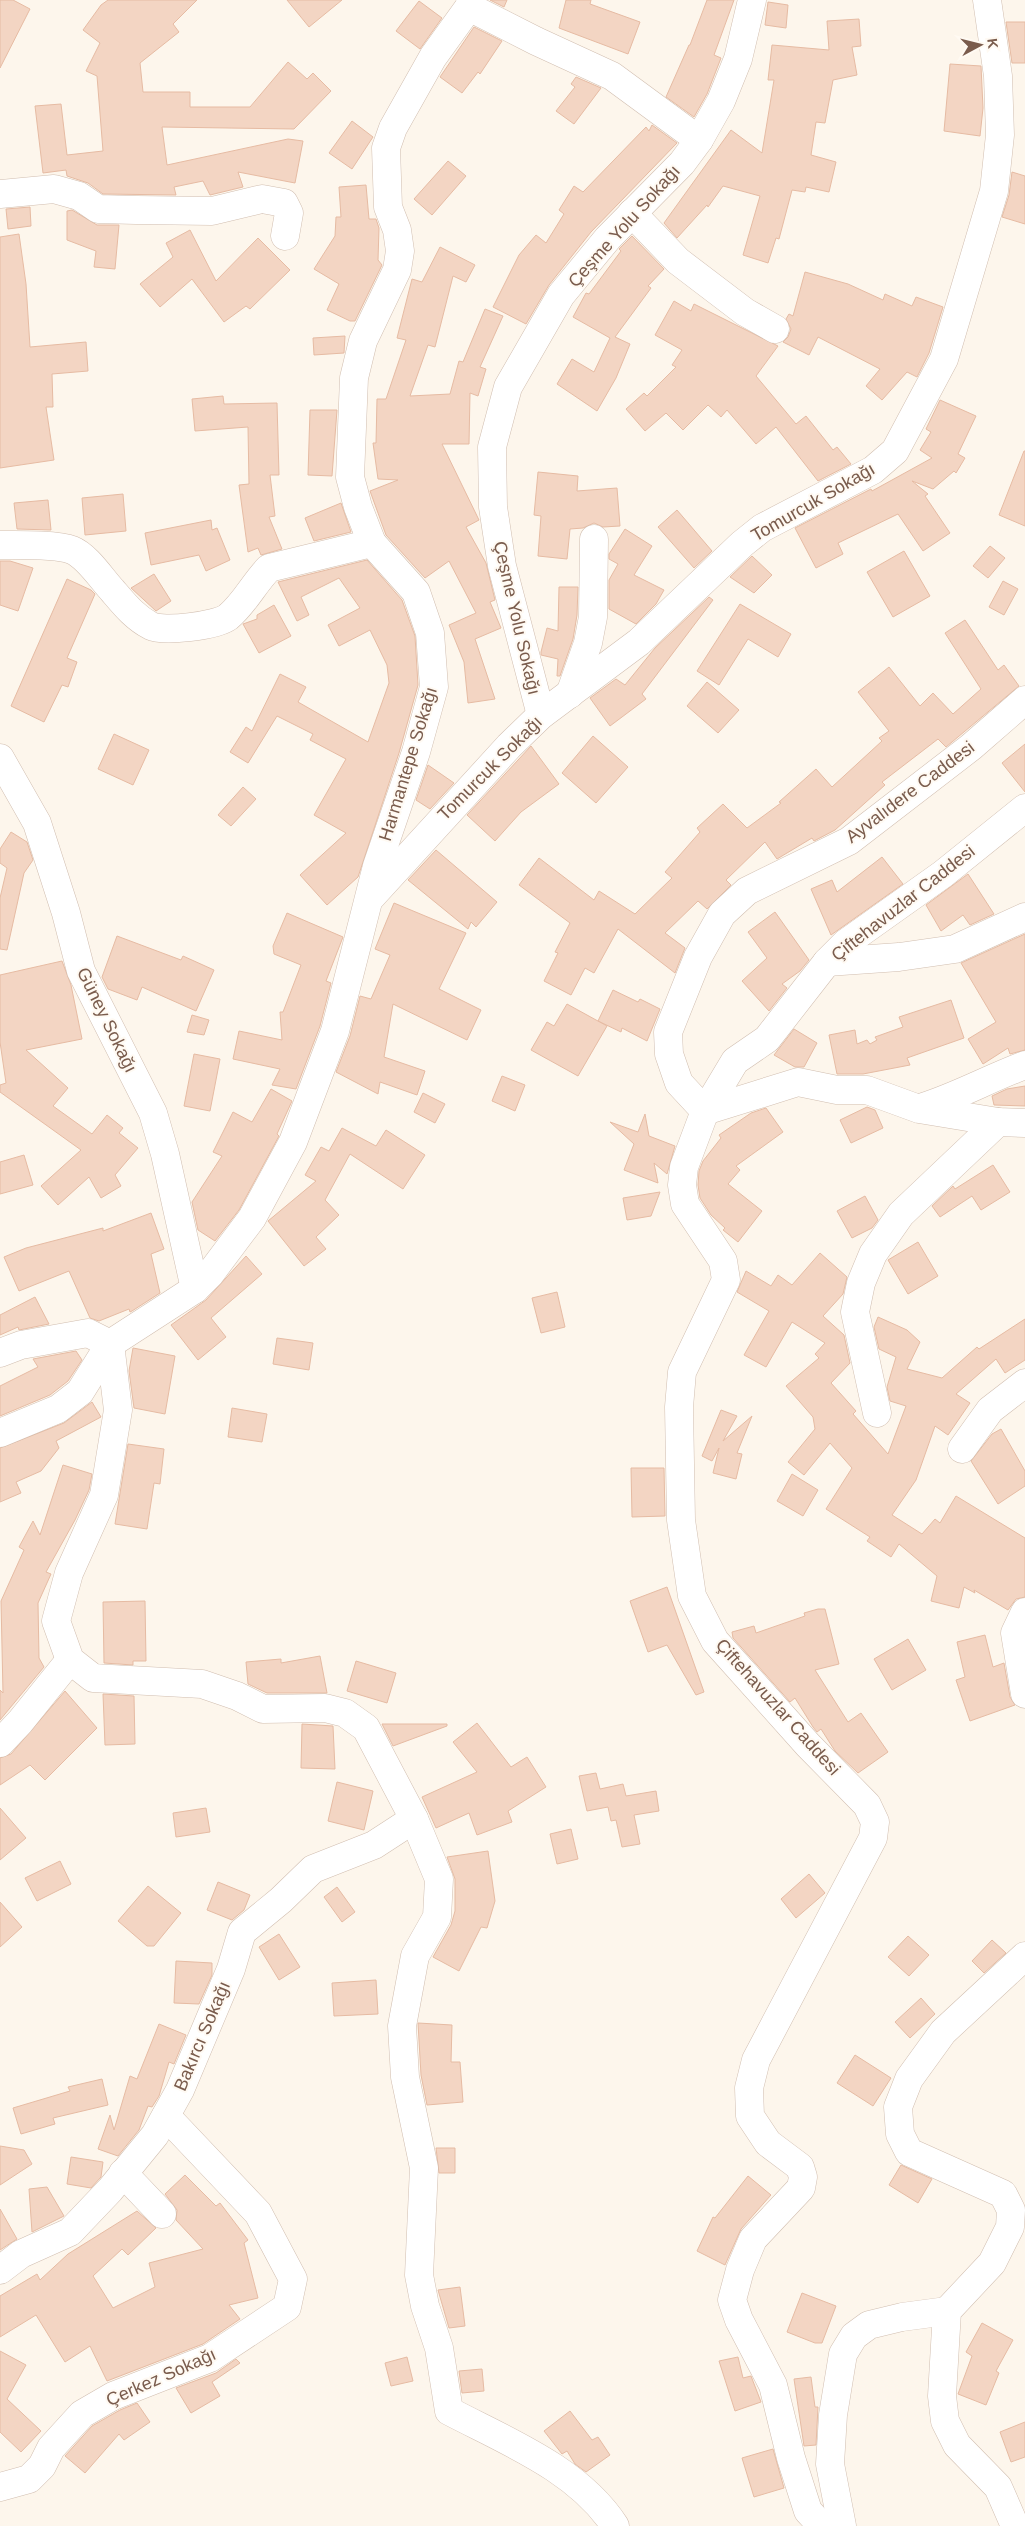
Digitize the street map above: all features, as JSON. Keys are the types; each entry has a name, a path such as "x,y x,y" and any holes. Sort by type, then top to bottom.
{"street":[{"name":"Çeşme Yolu Sokağı","path":"541,715 502,566 494,506 492,447 508,387 561,296 632,213 682,163 699,140 721,101 738,59 752,0"},
{"name":"Tomurcuk Sokağı","path":"369,899 496,760 541,715 639,642 762,528 873,470 895,451 944,359 994,190 1000,135 998,76 987,0"},
{"path":"470,4 536,41 612,76 699,140"},
{"name":"Harmantepe Sokağı","path":"110,1344 195,1289 210,1274 252,1218 293,1142 336,1031 377,866 413,761 434,687 430,633 416,592 372,543 358,507 350,477 350,447 354,378 363,341 396,270 400,251 397,230 388,207 386,148 393,128 433,57 470,4"},
{"path":"0,194 54,189 79,196 98,209 136,210 212,211 262,199 284,203 289,213 285,236"},
{"path":"632,213 678,261 745,312 775,329"},
{"path":"570,694 588,643 592,617 594,539"},
{"path":"0,545 72,550 98,574 134,615 153,627 201,626 218,623 247,597 257,580 269,568 372,543"},
{"name":"Ayvalıdere Caddesi","path":"705,1111 679,1084 669,1054 668,1032 698,957 722,914 747,891 849,841 971,747 1025,700"},
{"name":"Güney Sokağı","path":"0,758 36,823 66,913 81,971 153,1113 165,1154 195,1289"},
{"name":"Çiftehavuzlar Caddesi","path":"822,2526 808,2512 791,2458 773,2385 738,2320 732,2300 740,2270 753,2240 801,2188 803,2177 800,2167 768,2143 750,2116 749,2088 756,2060 873,1838 875,1822 867,1805 808,1745 716,1641 692,1596 681,1520 679,1407 682,1372 726,1280 723,1261 684,1204 682,1185 684,1167 705,1111 735,1061 767,1039 827,962 846,943 943,874 1025,808"},
{"path":"827,962 898,957 955,949 1025,916"},
{"path":"919,1108 953,1098 993,1077 1025,1065"},
{"path":"705,1111 798,1082 837,1090 867,1090 919,1108 998,1122 1025,1123"},
{"path":"877,1413 855,1312 861,1283 872,1254 901,1214 998,1122"},
{"path":"0,1353 21,1345 88,1333 110,1344"},
{"path":"0,1433 58,1410 80,1392 110,1344"},
{"path":"110,1344 118,1410 104,1495 69,1573 56,1621 70,1660 93,1678 202,1684 238,1696 262,1709 325,1708 345,1713 366,1728 414,1819 439,1879 436,1917 415,1956 402,2026 405,2077 424,2168 419,2275 425,2306 439,2348 449,2411 523,2448 586,2492 607,2514 615,2526"},
{"path":"962,1449 990,1410 1025,1383"},
{"path":"1025,1612 1015,1633 1025,1694"},
{"path":"0,1743 20,1722 70,1660"},
{"name":"Bakırcı Sokağı","path":"0,2270 21,2254 70,2232 110,2190 155,2135 180,2090 217,2003 242,1932 281,1900 313,1869 374,1845 414,1819"},
{"path":"842,2526 830,2464 833,2416 843,2354 854,2336 870,2325 902,2317 947,2311 992,2263 1010,2227 1011,2210 1002,2194 909,2152 900,2134 898,2108 909,2079 943,2032 1025,1956"},
{"name":"Çerkez Sokağı","path":"0,2487 29,2479 42,2466 51,2448 82,2414 113,2396 210,2358 287,2307 293,2279 258,2213 166,2116"},
{"path":"123,2173 162,2214"},
{"path":"947,2311 942,2396 945,2421 957,2445 998,2487 1010,2520"}],"building":[{"path":"0,0 13,0 30,9 0,68"},
{"path":"108,0 197,0 173,24 179,32 140,63 143,92 190,92 190,107 250,107 288,62 307,79 313,73 331,91 294,129 162,127 167,165 288,139 303,141 295,183 238,172 243,187 210,195 203,181 174,187 176,195 103,194 88,183 67,176 66,170 43,173 35,106 61,104 67,155 103,151 97,76 86,71 100,43 83,30 101,5"},
{"path":"287,0 342,0 309,27"},
{"path":"490,0 507,0 504,7"},
{"path":"566,0 591,0 590,4 640,22 628,54 559,28"},
{"path":"707,0 734,0 714,55 721,58 707,94 694,117 666,97 690,45"},
{"path":"419,1 442,18 420,49 396,31"},
{"path":"768,2 788,5 786,28 765,25"},
{"path":"859,19 861,46 852,47 857,75 833,80 825,123 816,122 811,155 836,162 829,192 806,187 805,192 792,190 779,239 776,238 768,263 743,255 760,196 723,186 708,207 707,205 677,238 664,223 731,130 762,153 774,80 768,80 772,45 829,50 827,21"},
{"path":"1006,22 1025,22 1025,63 1012,63"},
{"path":"474,27 502,41 480,74 478,72 462,93 440,77"},
{"path":"950,64 981,66 983,108 980,136 944,131"},
{"path":"576,77 601,88 574,124 556,111 575,87 571,84"},
{"path":"352,121 373,137 352,169 329,153"},
{"path":"652,125 677,143 591,232 549,285 526,324 493,307 519,255 536,235 546,243 564,214 559,210 574,186 583,192 646,127 649,131"},
{"path":"448,161 466,176 432,215 414,199"},
{"path":"1012,172 1025,176 1025,224 1002,217 1009,195"},
{"path":"366,185 369,219 376,219 379,228 378,260 382,265 355,321 350,321 327,310 339,284 314,269 335,236 336,217 341,217 339,187"},
{"path":"30,207 31,226 8,229 6,209"},
{"path":"72,210 97,225 119,225 115,269 94,267 96,251 67,240 67,211"},
{"path":"190,230 216,281 258,238 290,270 250,309 246,306 224,322 192,279 160,307 140,284 173,257 166,243"},
{"path":"19,234 26,284 30,347 86,342 88,371 52,374 53,407 46,407 54,460 0,468 0,237"},
{"path":"632,236 664,269 648,286 651,288 615,337 630,344 616,378 597,411 557,384 572,359 594,372 610,338 573,317 586,293 589,294 621,251 619,249"},
{"path":"440,247 475,265 466,282 453,276 435,347 428,345 410,396 450,394 459,361 463,362 485,309 503,316 480,367 486,369 478,396 470,393 469,444 442,444 479,520 466,527 486,563 495,600 490,602 501,628 475,639 495,699 468,703 464,662 449,625 476,613 449,561 425,578 386,535 370,491 398,480 378,479 373,443 376,443 377,399 386,399 406,340 397,338 412,279 422,282"},
{"path":"805,272 848,284 883,300 885,294 912,306 916,297 943,307 929,353 917,377 907,372 882,400 866,386 880,369 818,337 809,355 783,342 788,337 791,329 786,319 789,314 793,316"},
{"path":"674,301 691,311 694,304 778,346 756,376 796,424 806,416 833,450 837,447 851,464 818,481 776,427 756,444 727,410 721,417 708,405 683,430 666,413 645,431 626,409 644,393 647,396 676,367 672,365 682,350 655,335"},
{"path":"345,336 344,353 314,355 313,338"},
{"path":"223,396 224,404 277,403 279,475 270,475 275,516 269,517 282,549 261,555 258,548 248,552 239,485 249,484 248,427 195,431 192,399"},
{"path":"940,400 976,416 958,454 965,458 956,473 954,471 933,489 912,481 928,494 925,496 950,533 923,551 898,514 838,543 843,554 816,568 795,528 871,489 872,491 932,458 920,450 931,432 926,429"},
{"path":"310,410 337,410 332,476 308,475"},
{"path":"1025,451 1025,526 999,515"},
{"path":"538,472 578,476 577,491 617,488 620,526 603,527 594,523 583,528 570,529 567,559 538,556 541,516 534,515"},
{"path":"123,494 126,531 85,535 82,498"},
{"path":"48,500 51,530 17,529 14,503"},
{"path":"341,503 351,532 314,541 305,518"},
{"path":"677,510 712,551 694,568 658,527"},
{"path":"211,520 212,530 217,528 230,560 206,571 199,555 151,565 145,533"},
{"path":"625,529 652,546 634,575 664,590 656,604 636,624 609,609 609,580 618,564 609,559 609,554"},
{"path":"990,546 1005,558 988,578 973,566"},
{"path":"904,551 930,596 893,617 867,572"},
{"path":"752,556 772,575 754,593 730,577"},
{"path":"367,560 402,600 415,636 418,685 399,753 358,877 327,905 300,875 346,833 314,815 346,759 310,740 313,734 277,716 248,763 230,752 246,727 252,731 280,674 306,687 298,702 368,742 389,683 387,665 370,630 339,646 328,625 360,608 339,578 301,597 309,615 297,621 278,582"},
{"path":"0,561 10,561 33,568 18,611 0,605"},
{"path":"154,574 171,601 156,611 131,588"},
{"path":"67,579 91,590 95,594 67,658 77,662 68,687 62,685 44,722 11,706"},
{"path":"1003,581 1018,589 1004,615 989,607"},
{"path":"559,587 578,587 577,615 573,639 560,676 557,676 558,659 541,655 541,652 547,628 558,631"},
{"path":"709,597 713,600 642,694 646,699 610,726 590,698 616,679 625,685 655,648"},
{"path":"740,604 791,634 778,657 748,639 719,685 697,671"},
{"path":"274,605 291,636 259,653 243,624 257,619 257,615"},
{"path":"965,620 998,670 1004,665 1019,686 946,747 938,739 882,782 885,785 835,830 814,841 812,838 777,859 765,842 726,880 731,885 707,909 698,901 665,933 685,948 675,973 618,929 594,973 585,968 571,995 544,981 558,953 555,952 570,923 519,885 539,858 594,900 599,891 635,914 672,878 665,872 700,832 697,828 723,804 747,828 781,803 779,802 816,769 832,787 882,741 879,738 889,731 858,692 889,667 920,706 933,693 953,714 981,689 945,633"},
{"path":"707,682 739,710 718,733 687,706"},
{"path":"114,734 149,750 133,785 98,769"},
{"path":"593,736 628,767 596,803 562,773"},
{"path":"1025,744 1025,792 1002,763"},
{"path":"531,746 559,784 521,812 495,841 467,815"},
{"path":"428,765 454,783 430,809 416,800"},
{"path":"243,787 256,799 231,826 218,815"},
{"path":"11,832 27,842 33,860 24,873 7,950 0,949 0,898 7,868 0,863 0,849"},
{"path":"436,850 497,902 476,927 471,922 468,929 408,880"},
{"path":"882,857 903,884 831,935 811,889 832,880 837,892"},
{"path":"968,874 994,914 970,925 963,915 941,931 926,905"},
{"path":"394,903 466,933 439,989 481,1010 467,1040 393,1004 384,1057 425,1071 417,1095 380,1082 378,1094 336,1072 350,1036 360,996 371,999 390,955 375,949"},
{"path":"775,912 809,960 800,971 782,984 787,988 769,1011 742,981 767,958 748,932"},
{"path":"287,913 343,937 326,981 331,983 320,1026 296,1089 272,1085 280,1069 233,1059 239,1031 282,1040 280,1012 283,1012 301,965 274,954 273,946"},
{"path":"1025,934 1025,1050 1010,1054 1008,1048 983,1064 968,1039 996,1022 961,963"},
{"path":"117,936 181,960 183,956 214,970 196,1011 142,987 137,1000 108,989 102,977"},
{"path":"62,961 71,985 82,1039 26,1050 68,1088 53,1106 92,1134 107,1115 123,1128 119,1133 138,1148 115,1175 121,1186 101,1198 89,1177 58,1205 41,1186 81,1150 0,1092 0,1085 6,1083 0,1042 0,975"},
{"path":"613,990 638,1002 640,999 660,1009 647,1041 622,1028 621,1032 598,1021"},
{"path":"951,1000 964,1038 907,1058 910,1065 863,1074 837,1074 829,1035 855,1030 857,1044 867,1040 870,1044 877,1040 875,1037 903,1027 899,1017"},
{"path":"567,1004 607,1026 578,1076 531,1050 547,1022 554,1026"},
{"path":"192,1015 209,1020 204,1035 187,1032"},
{"path":"794,1029 817,1043 804,1067 795,1067 774,1055"},
{"path":"194,1054 220,1059 210,1111 184,1106"},
{"path":"502,1076 525,1085 515,1111 492,1101"},
{"path":"1025,1086 1025,1106 994,1105 992,1096 1007,1089"},
{"path":"271,1089 292,1101 277,1134 279,1136 239,1210 215,1241 198,1230 192,1202 222,1156 213,1152 233,1112 252,1122"},
{"path":"423,1093 445,1104 435,1123 414,1112"},
{"path":"867,1107 875,1110 883,1128 851,1143 840,1120"},
{"path":"766,1108 783,1132 736,1166 740,1170 728,1184 762,1211 738,1242 723,1230 725,1228 711,1215 700,1198 698,1185 699,1171 703,1161 721,1138 719,1135 751,1113"},
{"path":"645,1114 649,1136 675,1146 667,1174 654,1163 658,1183 624,1170 634,1144 610,1122 638,1132"},
{"path":"342,1128 376,1146 386,1130 425,1155 403,1189 350,1154 325,1200 339,1215 316,1237 326,1249 304,1266 268,1221 316,1181 305,1175 321,1147 329,1151"},
{"path":"24,1155 33,1185 0,1194 0,1162"},
{"path":"993,1165 1010,1192 981,1210 972,1196 940,1217 932,1206 953,1186 955,1189"},
{"path":"660,1192 651,1216 627,1220 623,1198"},
{"path":"865,1196 878,1220 872,1228 852,1238 837,1211"},
{"path":"151,1213 164,1249 151,1254 160,1293 130,1312 129,1309 99,1321 90,1318 69,1271 19,1291 4,1257 26,1248 103,1228 103,1231"},
{"path":"918,1242 938,1276 908,1294 888,1260"},
{"path":"820,1253 847,1277 843,1294 823,1316 844,1335 850,1363 831,1383 856,1411 853,1414 888,1454 906,1406 890,1401 887,1387 896,1357 879,1349 874,1327 878,1317 907,1330 920,1342 907,1369 942,1378 977,1347 979,1349 1025,1319 1025,1360 1005,1373 996,1359 956,1394 970,1403 948,1435 935,1426 916,1480 892,1515 922,1534 935,1519 940,1523 956,1496 1025,1538 1025,1597 1016,1599 1008,1610 974,1590 975,1593 964,1587 959,1608 931,1601 937,1576 899,1544 891,1557 867,1541 870,1537 826,1509 852,1468 830,1443 804,1475 788,1462 815,1429 813,1417 786,1386 819,1358 815,1354 825,1343 792,1322 766,1367 744,1355 769,1311 737,1292 746,1271 771,1286 778,1275 792,1285"},
{"path":"246,1256 262,1274 211,1318 226,1337 198,1360 171,1325 206,1300"},
{"path":"557,1292 565,1327 541,1333 532,1298"},
{"path":"35,1297 49,1324 19,1330 18,1327 0,1335 0,1315"},
{"path":"277,1338 313,1343 309,1370 273,1364"},
{"path":"133,1348 175,1356 165,1414 134,1408 129,1371"},
{"path":"76,1351 82,1360 68,1381 50,1395 0,1416 0,1386 38,1367 33,1359"},
{"path":"92,1402 101,1417 56,1441 59,1448 41,1471 16,1482 21,1493 0,1502 0,1448 64,1423"},
{"path":"232,1408 267,1414 262,1442 228,1437"},
{"path":"721,1410 737,1416 723,1441 752,1416 737,1453 742,1454 736,1479 713,1473 719,1448 712,1461 702,1456"},
{"path":"1001,1429 1025,1471 1025,1486 998,1504 971,1461 992,1434"},
{"path":"128,1444 164,1449 160,1484 154,1483 147,1529 115,1524"},
{"path":"63,1465 92,1474 89,1490 75,1520 46,1572 51,1574 38,1603 39,1658 44,1667 0,1720 0,1690 3,1693 1,1601 24,1550 19,1547 33,1521 40,1535"},
{"path":"631,1468 664,1468 665,1516 632,1517"},
{"path":"792,1474 818,1490 803,1516 777,1501"},
{"path":"667,1587 704,1692 696,1695 667,1645 648,1652 630,1601"},
{"path":"145,1601 146,1661 133,1661 133,1665 104,1663 103,1602"},
{"path":"825,1609 839,1664 815,1670 848,1722 861,1713 888,1752 858,1773 835,1751 821,1729 817,1732 795,1698 790,1702 733,1638 732,1632 754,1626 756,1633 805,1616 804,1613"},
{"path":"985,1635 993,1667 1004,1663 1010,1697 1015,1705 970,1721 956,1680 965,1677 957,1642"},
{"path":"908,1639 926,1670 892,1690 874,1659"},
{"path":"320,1656 327,1693 267,1693 248,1684 246,1662 281,1659 281,1663"},
{"path":"356,1661 396,1673 387,1703 347,1691"},
{"path":"65,1691 97,1728 45,1780 30,1765 0,1785 0,1758 11,1754"},
{"path":"103,1694 134,1696 135,1744 105,1745"},
{"path":"477,1723 511,1767 527,1757 546,1787 508,1811 512,1822 477,1835 469,1813 436,1828 422,1797 477,1772 453,1742"},
{"path":"302,1724 333,1726 335,1769 301,1768"},
{"path":"382,1724 447,1724 447,1726 393,1746"},
{"path":"596,1773 600,1789 623,1784 626,1796 656,1791 659,1811 634,1815 640,1844 622,1847 616,1820 611,1821 608,1807 587,1811 579,1776"},
{"path":"337,1782 373,1791 364,1830 328,1821"},
{"path":"0,1808 26,1838 0,1860"},
{"path":"206,1808 210,1832 176,1837 173,1813"},
{"path":"571,1829 578,1859 557,1864 550,1834"},
{"path":"488,1851 495,1901 487,1928 481,1927 459,1971 433,1957 451,1925 455,1911 455,1879 447,1857"},
{"path":"60,1861 71,1884 37,1901 25,1878"},
{"path":"809,1874 825,1893 796,1918 781,1899"},
{"path":"218,1882 250,1895 244,1910 232,1920 207,1910"},
{"path":"148,1886 181,1913 154,1946 147,1946 118,1921"},
{"path":"337,1887 355,1912 342,1922 324,1897"},
{"path":"0,1902 22,1927 0,1947"},
{"path":"279,1934 300,1967 279,1980 259,1947"},
{"path":"908,1936 929,1955 909,1976 888,1957"},
{"path":"992,1940 1006,1953 984,1973 972,1961"},
{"path":"176,1961 212,1963 212,1975 199,2004 174,2003"},
{"path":"376,1980 378,2014 334,2016 332,1983"},
{"path":"921,1998 935,2014 910,2038 895,2022"},
{"path":"418,2023 452,2025 451,2062 460,2062 463,2102 427,2105 421,2075"},
{"path":"159,2024 186,2035 174,2064 169,2062 159,2096 152,2107 148,2106 139,2130 118,2156 98,2149 110,2115 114,2130 130,2076 137,2079"},
{"path":"855,2055 891,2078 873,2106 837,2083"},
{"path":"102,2079 108,2105 53,2118 55,2124 21,2134 13,2108 70,2091 68,2087"},
{"path":"0,2146 24,2150 32,2164 0,2185"},
{"path":"436,2148 455,2148 455,2173 439,2173"},
{"path":"71,2157 103,2162 101,2177 91,2188 67,2184"},
{"path":"901,2165 932,2179 918,2203 889,2185"},
{"path":"185,2175 216,2206 220,2203 248,2240 244,2243 258,2298 229,2305 240,2319 203,2344 107,2381 90,2346 65,2362 36,2315 0,2337 0,2296 37,2274 40,2280 68,2254 137,2211 156,2228 128,2255 122,2249 93,2276 113,2308 155,2287 149,2263 203,2249 176,2220 177,2210 165,2194"},
{"path":"748,2176 771,2195 741,2229 725,2265 697,2251 713,2217 715,2218"},
{"path":"47,2187 64,2216 32,2232 29,2189"},
{"path":"0,2209 17,2239 0,2250"},
{"path":"460,2287 465,2326 449,2328 438,2290"},
{"path":"802,2293 836,2306 822,2343 815,2343 787,2332"},
{"path":"982,2323 1013,2340 996,2371 999,2373 986,2405 958,2394 972,2356 966,2352"},
{"path":"0,2351 26,2365 7,2399 41,2431 21,2452 0,2432"},
{"path":"407,2357 413,2381 391,2386 385,2363"},
{"path":"738,2357 743,2378 751,2376 761,2402 735,2411 719,2361"},
{"path":"236,2359 240,2363 212,2382 220,2396 191,2413 176,2388 216,2373"},
{"path":"482,2369 484,2391 462,2393 459,2371"},
{"path":"811,2377 815,2407 818,2407 816,2445 804,2446 794,2379"},
{"path":"137,2403 150,2422 124,2440 119,2434 85,2473 65,2456 92,2426 120,2410"},
{"path":"570,2411 592,2440 598,2437 610,2455 586,2472 575,2464 567,2451 562,2454 544,2431"},
{"path":"1025,2422 1025,2457 1011,2462 1000,2432"},
{"path":"773,2449 784,2488 754,2497 742,2458"}]}
